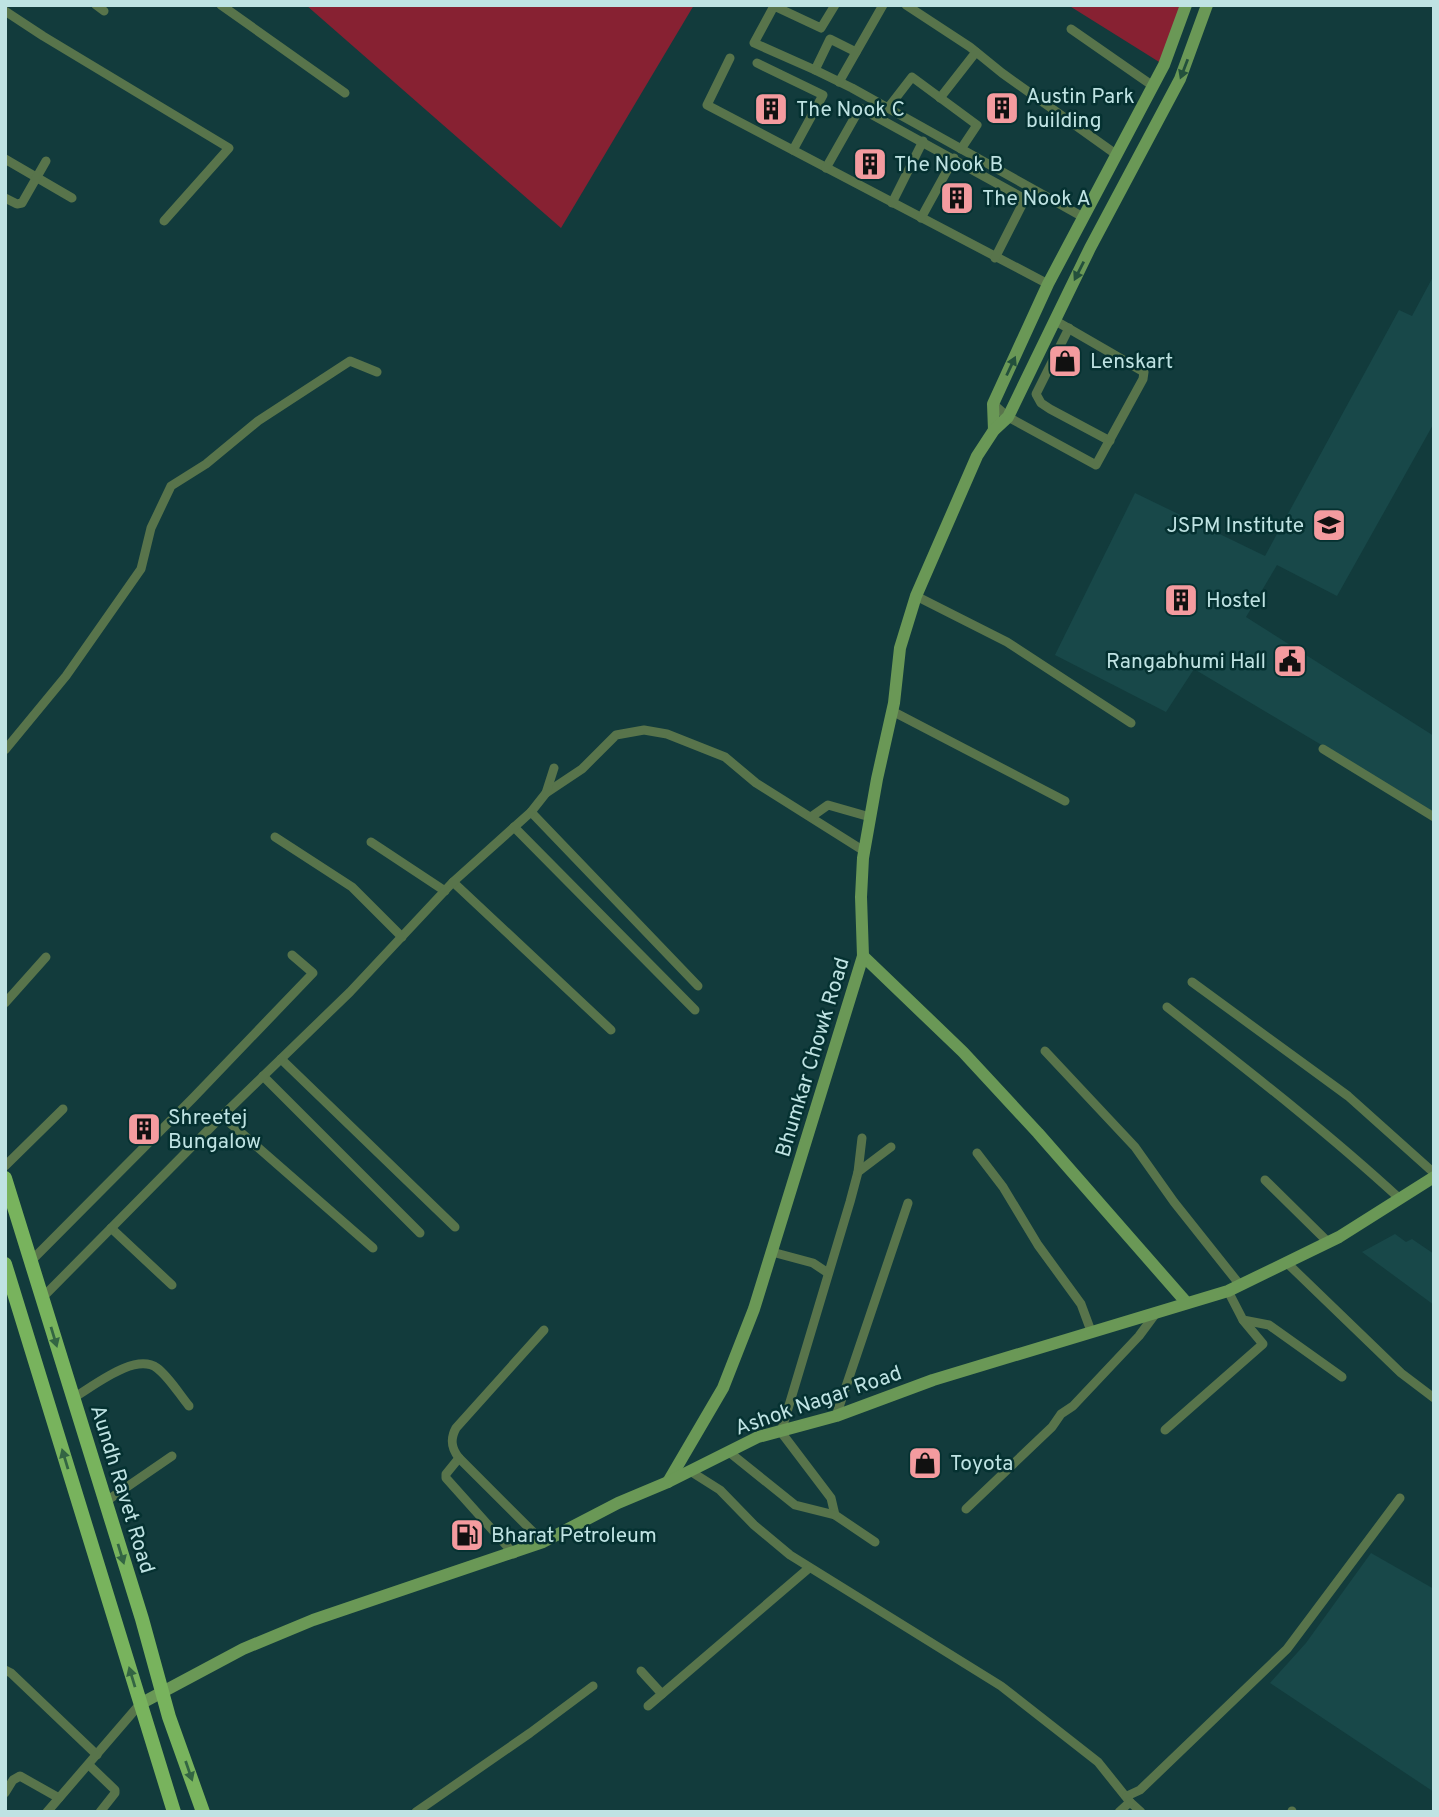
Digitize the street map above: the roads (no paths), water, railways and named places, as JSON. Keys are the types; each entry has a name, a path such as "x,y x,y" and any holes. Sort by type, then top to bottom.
{"main road":[{"name":"Aundh Ravet Road","path":"5,1178 162,1693 203,1812"},
{"path":"5,1264 174,1812"}],"street":[{"path":"221,5 345,93"},
{"path":"835,5 821,28 774,6 754,43 839,82 1102,227"},
{"path":"839,82 883,5"},
{"path":"906,5 976,52 1117,155"},
{"path":"994,430 993,404 1048,284 1164,65 1186,5"},
{"name":"Bhumkar Chowk Road","path":"668,1482 723,1388 754,1309 863,956 860,897 864,851 892,711 900,648 916,596 977,456 994,430 1008,416 1102,227 1180,79 1208,5"},
{"path":"5,10 43,36 229,148 164,221"},
{"path":"1071,29 1153,86"},
{"path":"815,70 830,39 856,52"},
{"path":"940,98 976,52"},
{"path":"730,58 707,105 1048,284"},
{"path":"757,63 823,95 793,150"},
{"path":"888,108 912,77 977,125 961,149"},
{"path":"826,168 860,108 923,141 1025,199 995,258"},
{"path":"892,203 923,141"},
{"path":"921,218 954,158"},
{"path":"5,159 72,198"},
{"path":"5,198 20,204 46,160"},
{"path":"993,404 1008,416 1096,465 1143,379 1144,372 1055,320"},
{"path":"1069,328 1036,394 1041,403 1050,409 1110,441"},
{"path":"5,751 66,676 141,569 151,528 171,486 206,464 258,421 350,361 377,372"},
{"path":"916,596 1007,642 1131,723"},
{"path":"892,711 1065,801"},
{"path":"43,1298 222,1115 350,992 453,882 531,812 547,793 582,769 616,735 644,730 667,734 725,757 757,783 864,851"},
{"path":"1324,749 1434,817"},
{"path":"547,793 554,768"},
{"path":"811,817 828,805 870,817"},
{"path":"531,812 698,986"},
{"path":"514,827 695,1010"},
{"path":"275,837 352,887 402,937"},
{"path":"371,842 445,891"},
{"path":"453,882 611,1031"},
{"path":"31,1261 313,973 292,955"},
{"path":"863,956 963,1052 1186,1302"},
{"path":"5,1003 46,957"},
{"path":"1192,982 1348,1097 1434,1175"},
{"path":"1167,1007 1274,1091 1399,1198"},
{"path":"1045,1051 1135,1147 1234,1288 1243,1320 1263,1344 1165,1430"},
{"path":"281,1059 455,1227"},
{"path":"263,1076 420,1233"},
{"path":"5,1166 63,1109"},
{"path":"222,1115 373,1248"},
{"path":"835,1515 831,1498 781,1432 858,1172 862,1138"},
{"path":"858,1172 891,1147"},
{"path":"977,1153 1081,1304 1091,1331"},
{"name":"Ashok Nagar Road","path":"140,1704 243,1649 313,1620 543,1542 618,1503 668,1482 758,1437 835,1416 933,1380 1234,1288 1328,1242 1434,1175"},
{"path":"1265,1180 1328,1242"},
{"path":"835,1416 908,1203"},
{"path":"111,1228 172,1285"},
{"path":"772,1252 813,1263 828,1273"},
{"path":"1286,1262 1402,1373 1434,1398"},
{"path":"966,1509 1022,1453 1036,1443 1061,1414 1073,1406 1139,1336 1157,1312"},
{"path":"1243,1320 1269,1325 1342,1377"},
{"path":"543,1542 458,1458 452,1444 456,1428 544,1330"},
{"path":"73,1398 131,1365 145,1362 159,1369 189,1406"},
{"path":"729,1452 795,1505 835,1515 875,1542"},
{"path":"105,1502 172,1456"},
{"path":"458,1458 446,1478 513,1554"},
{"path":"690,1471 720,1490 754,1525 790,1555 1002,1686 1098,1762 1141,1812"},
{"path":"1119,1812 1128,1799 1287,1649 1400,1498"},
{"path":"648,1706 809,1568"},
{"path":"5,1670 97,1755"},
{"path":"641,1671 662,1694"},
{"path":"416,1812 593,1686"},
{"path":"48,1812 140,1704"},
{"path":"89,1765 115,1790 100,1812"},
{"path":"5,1793 13,1780 20,1776 60,1798"}],"place":[{"name":"Austin Park building","path":"1002,108"},
{"name":"The Nook C","path":"771,109"},
{"name":"The Nook B","path":"870,164"},
{"name":"The Nook A","path":"957,198"},
{"name":"Lenskart","path":"1065,361"},
{"name":"JSPM Institute","path":"1329,525"},
{"name":"Hostel","path":"1181,600"},
{"name":"Rangabhumi Hall","path":"1290,661"},
{"name":"Shreetej Bungalow","path":"144,1129"},
{"name":"Toyota","path":"925,1463"},
{"name":"Bharat Petroleum","path":"467,1535"}]}
